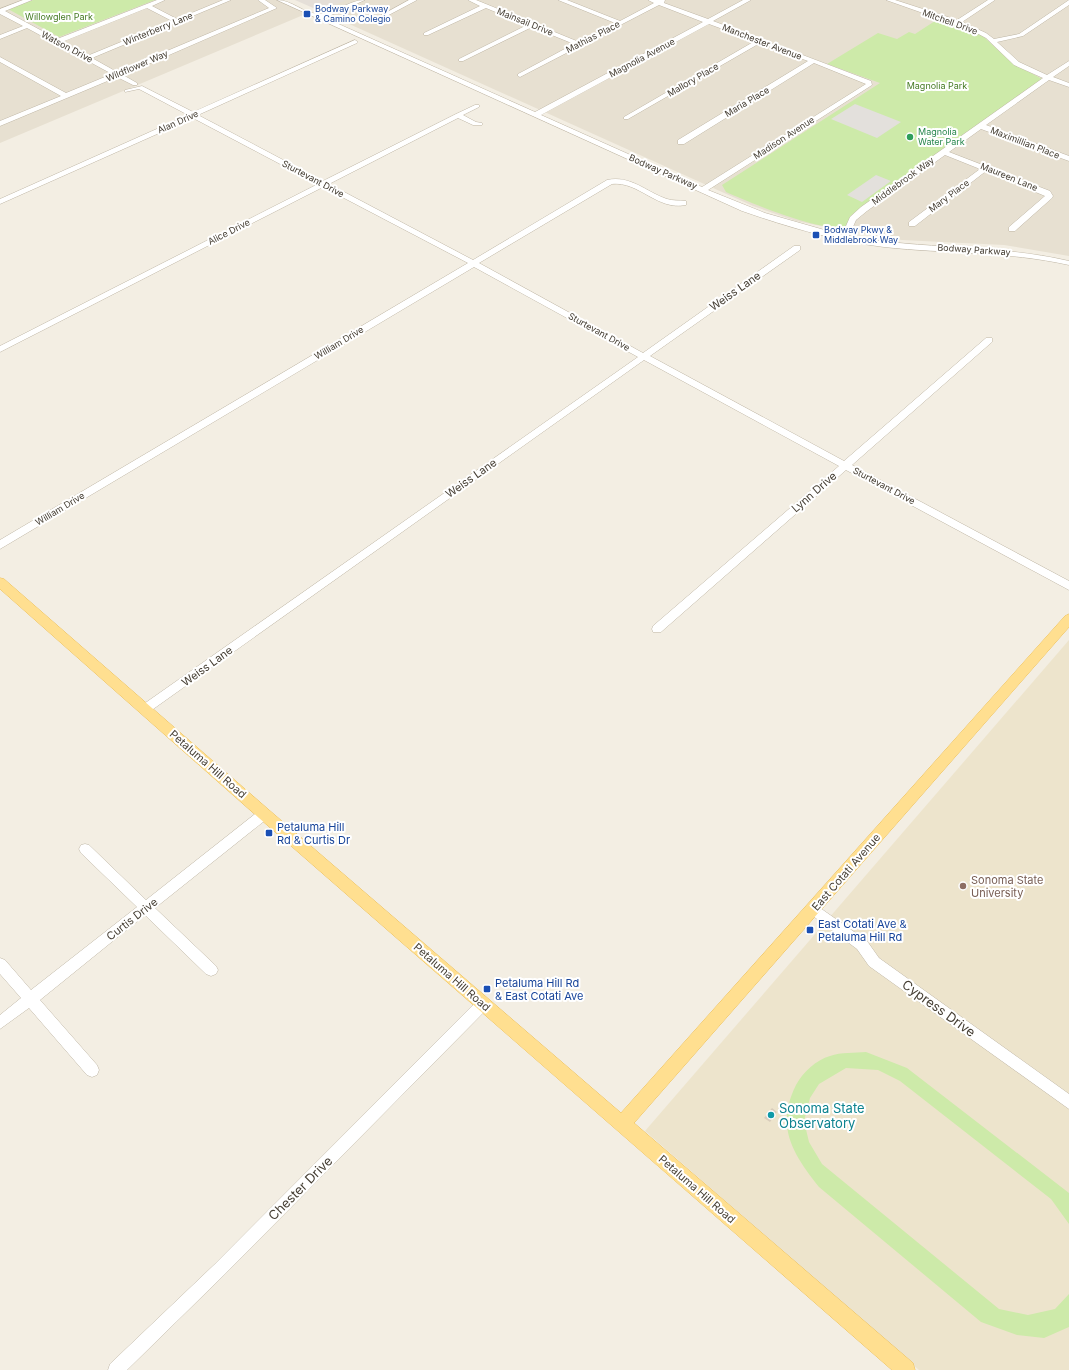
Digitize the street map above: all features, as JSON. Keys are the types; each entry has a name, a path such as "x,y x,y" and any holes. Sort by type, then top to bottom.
{"main road":[{"name":"Petaluma Hill Road","path":"0,582 264,814 906,1370"},
{"name":"East Cotati Avenue","path":"622,1124 1069,619"}],"street":[{"path":"0,11 29,0"},
{"path":"56,42 162,0"},
{"name":"Winterberry Lane","path":"87,58 228,0"},
{"name":"Wildflower Way","path":"2,121 66,96 274,8 261,0"},
{"name":"Bodway Parkway","path":"280,0 321,14 539,113"},
{"name":"Bodway Parkway","path":"295,0 321,14 706,189 745,209 792,226 845,235 884,244 982,250 1020,254 1069,262"},
{"path":"321,14 346,0"},
{"path":"321,14 362,0"},
{"path":"383,16 414,0"},
{"name":"Mainsail Drive","path":"471,0 579,44"},
{"path":"561,0 620,23"},
{"name":"Manchester Avenue","path":"651,0 662,2 708,22 866,81 869,85 866,86"},
{"name":"Magnolia Avenue","path":"539,113 748,0"},
{"name":"Mitchell Drive","path":"889,0 984,34 994,41 1005,55 1018,65 1069,85"},
{"path":"903,5 912,0"},
{"path":"956,23 992,0"},
{"name":"Mathias Place","path":"520,75 662,2"},
{"path":"994,41 1021,35 1069,2"},
{"path":"147,6 177,21"},
{"path":"426,34 485,6"},
{"name":"Watson Drive","path":"0,11 135,84"},
{"path":"461,60 532,25"},
{"path":"0,37 28,26"},
{"name":"Mallory Place","path":"626,118 760,41"},
{"name":"Alan Drive","path":"0,202 355,42"},
{"path":"0,59 66,96"},
{"name":"Maria Place","path":"681,142 813,61"},
{"name":"Middlebrook Way","path":"845,235 852,219 864,209 1069,63"},
{"name":"Madison Avenue","path":"706,189 866,86"},
{"name":"Sturtevant Drive","path":"126,90 140,87 194,115 473,263 1069,586"},
{"name":"Alice Drive","path":"0,350 477,106"},
{"path":"458,115 475,124 480,124"},
{"name":"Maximillian Place","path":"981,126 1069,159"},
{"name":"Maureen Lane","path":"944,152 1047,193 1049,196 1012,229"},
{"name":"Mary Place","path":"912,224 986,168"},
{"name":"William Drive","path":"0,545 610,182 618,180 624,181 645,193 668,202 683,203"},
{"name":"Bodway Parkway","path":"845,235 902,240 1004,245 1069,256"},
{"name":"Weiss Lane","path":"145,709 797,248"},
{"name":"Lynn Drive","path":"657,629 989,340"},
{"name":"Curtis Drive","path":"0,1023 264,814"},
{"path":"85,849 211,970"},
{"name":"Cypress Drive","path":"813,909 862,945 874,962 1069,1102"},
{"path":"0,964 92,1070"},
{"name":"Chester Drive","path":"116,1370 220,1269 483,1004"}],"shaded area":[{"path":"0,0 279,0 308,13 0,143"},
{"path":"295,0 346,0 320,11"},
{"path":"338,0 1069,0 1069,256 1004,245 902,240 796,221 753,206 316,9"},
{"path":"855,104 901,122 877,138 831,119"},
{"path":"876,175 891,181 862,202 847,195"},
{"name":"Sonoma State University","path":"1069,640 1069,1370 919,1370 645,1131"}],"green space":[{"name":"Willowglen Park","path":"33,0 155,0 59,37 8,9"},
{"name":"Magnolia Park","path":"938,19 983,36 1011,62 1042,79 843,228 831,227 800,220 767,209 726,192 722,185 880,83 827,64 878,33 897,39 909,32 915,34"},
{"path":"866,1052 907,1068 1069,1193 1069,1224 1051,1199 900,1081 878,1070 846,1068 819,1084 810,1098 804,1121 809,1142 822,1164 999,1309 1028,1315 1055,1309 1069,1294 1069,1327 1044,1338 1017,1335 981,1322 819,1187 801,1163 790,1139 787,1127 787,1114 790,1100 796,1085 810,1067 820,1060 839,1054"}],"building":[{"name":"Sonoma State Observatory","path":"772,1108 777,1112 770,1122 764,1118"}],"place":[{"name":"Bodway Parkway & Camino Colegio","path":"307,14"},
{"name":"Magnolia Water Park","path":"910,137"},
{"name":"Bodway Pkwy & Middlebrook Way","path":"816,235"},
{"name":"Petaluma Hill Rd & Curtis Dr","path":"269,833"},
{"name":"Sonoma State University","path":"963,886"},
{"name":"East Cotati Ave & Petaluma Hill Rd","path":"810,930"},
{"name":"Petaluma Hill Rd & East Cotati Ave","path":"487,989"},
{"name":"Sonoma State Observatory","path":"771,1115"}]}
